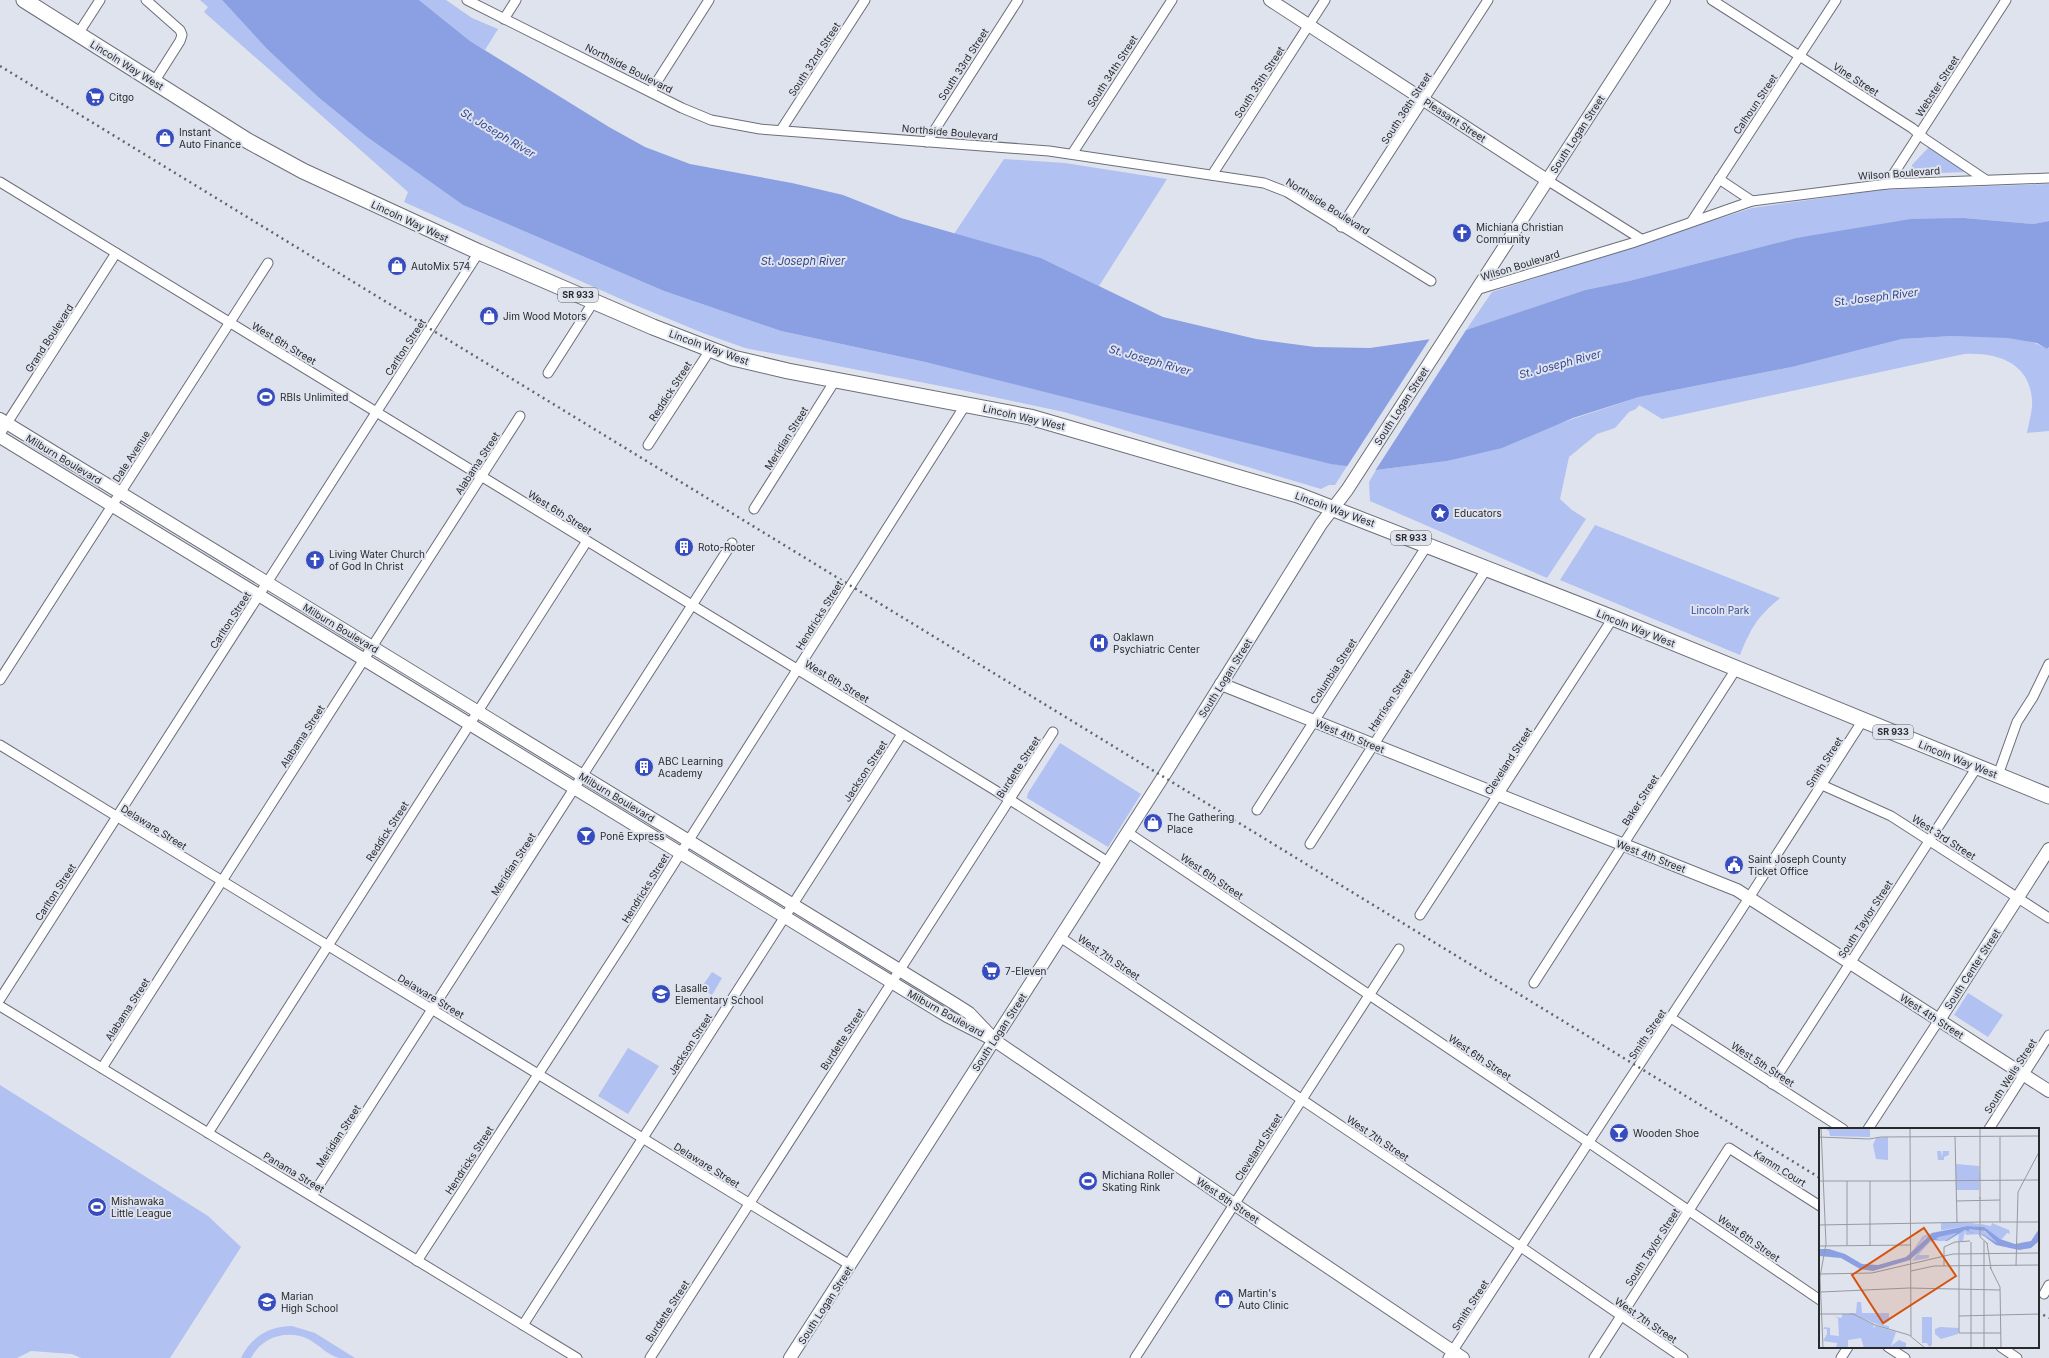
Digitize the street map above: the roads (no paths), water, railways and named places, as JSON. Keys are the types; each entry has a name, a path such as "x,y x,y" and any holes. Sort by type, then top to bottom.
{"main road":[{"name":"Lincoln Way West","path":"24,0 248,141 296,167 479,252 710,350 755,364 1030,417 1080,430 1298,495 1428,544 1613,618 2049,796"}],"street":[{"path":"78,34 100,0"},
{"path":"146,0 180,30 182,35 180,42 154,82"},
{"name":"Northside Boulevard","path":"467,0 711,120 739,126 781,130 1072,154 1264,184 1280,189 1431,281"},
{"path":"504,19 516,0"},
{"path":"651,91 710,0"},
{"name":"South 32nd Street","path":"781,130 865,0"},
{"name":"South 33rd Street","path":"927,142 1018,0"},
{"name":"South 34th Street","path":"1072,154 1172,0"},
{"name":"Pleasant Street","path":"1270,0 1547,180 1641,239"},
{"name":"South 35th Street","path":"1212,175 1325,0"},
{"name":"South 36th Street","path":"1341,227 1488,0"},
{"name":"South Logan Street","path":"793,1357 850,1265 1128,832 1321,524 1335,508 1347,490 1664,0"},
{"name":"Vine Street","path":"1712,0 1919,134 1986,180"},
{"name":"Calhoun Street","path":"1692,221 1836,0"},
{"name":"Webster Street","path":"1887,184 2006,0"},
{"name":"Wilson Boulevard","path":"1476,290 1641,239 1752,201 1887,184 2049,178"},
{"path":"1718,179 1752,201"},
{"name":"West 6th Street","path":"1,184 482,476 1010,800 1108,862"},
{"name":"Carlton Street","path":"0,999 479,252"},
{"name":"Grand Boulevard","path":"0,434 4,422 116,253"},
{"name":"Dale Avenue","path":"0,680 268,263"},
{"path":"548,373 594,301"},
{"name":"Reddick Street","path":"648,445 710,350"},
{"name":"Meridian Street","path":"754,509 836,379"},
{"name":"Hendricks Street","path":"417,1260 626,939 966,404"},
{"name":"Alabama Street","path":"102,1068 520,416"},
{"name":"Milburn Boulevard","path":"4,422 969,1013 994,1040"},
{"name":"Milburn Boulevard","path":"0,437 892,983 947,1016 994,1040"},
{"name":"Reddick Street","path":"208,1133 587,541"},
{"name":"Meridian Street","path":"312,1196 732,543"},
{"name":"Columbia Street","path":"1258,810 1428,544"},
{"name":"Harrison Street","path":"1310,844 1487,568"},
{"name":"Cleveland Street","path":"1420,916 1613,618"},
{"path":"1998,775 2018,722 2033,697 2049,664"},
{"name":"Baker Street","path":"1534,983 1736,669"},
{"name":"West 4th Street","path":"1221,684 1623,846 1737,890 2049,1092"},
{"name":"Smith Street","path":"1450,1354 1588,1142 1671,1018 1863,720"},
{"name":"Burdette Street","path":"650,1358 1053,732"},
{"name":"Jackson Street","path":"523,1325 902,734"},
{"name":"Delaware Street","path":"0,745 850,1265"},
{"name":"South Taylor Street","path":"1772,1084 1977,766"},
{"name":"West 3rd Street","path":"1822,785 1891,816 2049,918"},
{"name":"West 6th Street","path":"1128,832 1819,1299"},
{"name":"South Center Street","path":"1869,1128 2049,850"},
{"name":"West 7th Street","path":"1060,937 1521,1247 1683,1358"},
{"name":"Cleveland Street","path":"1135,1358 1399,949"},
{"name":"Panama Street","path":"0,1006 577,1358"},
{"name":"West 5th Street","path":"1671,1018 1841,1128"},
{"name":"South Wells Street","path":"1990,1128 2049,1035"},
{"name":"West 8th Street","path":"994,1040 1450,1354 1463,1358"},
{"name":"South Taylor Street","path":"1594,1358 1729,1148"},
{"name":"Kamm Court","path":"1729,1148 1819,1205"},
{"path":"2044,1294 2049,1285"},
{"path":"1841,1358 1847,1348"},
{"path":"1890,1348 1905,1358"},
{"path":"2002,1348 2017,1358"}],"water":[{"name":"St. Joseph River","path":"222,0 419,0 470,41 609,127 645,147 690,164 792,183 843,195 901,218 1041,258 1163,317 1256,339 1315,347 1370,348 1431,339 1466,330 1585,290 1629,281 1796,238 1911,219 1964,218 2033,224 2049,221 2049,347 2047,349 2037,343 2008,338 1952,336 1902,339 1792,367 1639,397 1573,418 1502,448 1447,461 1376,470 1331,464 925,362 781,331 664,291 463,205 367,137 318,97 267,49"}],"railway":[{"path":"0,66 1819,1177"},
{"path":"2039,1313 2049,1318"}],"place":[{"name":"Citgo","path":"95,97"},
{"name":"Instant Auto Finance","path":"165,138"},
{"name":"Michiana Christian Community","path":"1462,233"},
{"name":"AutoMix 574","path":"397,266"},
{"name":"Jim Wood Motors","path":"489,316"},
{"name":"RBIs Unlimited","path":"266,397"},
{"name":"Educators","path":"1440,513"},
{"name":"Roto-Rooter","path":"684,547"},
{"name":"Living Water Church of God In Christ","path":"315,560"},
{"name":"Oaklawn Psychiatric Center","path":"1099,643"},
{"name":"ABC Learning Academy","path":"644,767"},
{"name":"The Gathering Place","path":"1153,823"},
{"name":"Ponē Express","path":"586,836"},
{"name":"Saint Joseph County Ticket Office","path":"1734,865"},
{"name":"7-Eleven","path":"991,971"},
{"name":"Lasalle Elementary School","path":"661,994"},
{"name":"Wooden Shoe","path":"1619,1133"},
{"name":"Michiana Roller Skating Rink","path":"1088,1181"},
{"name":"Mishawaka Little League","path":"97,1207"},
{"name":"Martin's Auto Clinic","path":"1224,1299"},
{"name":"Marian High School","path":"267,1302"}],"park label":[{"name":"Lincoln Park","path":"1720,610"}]}
